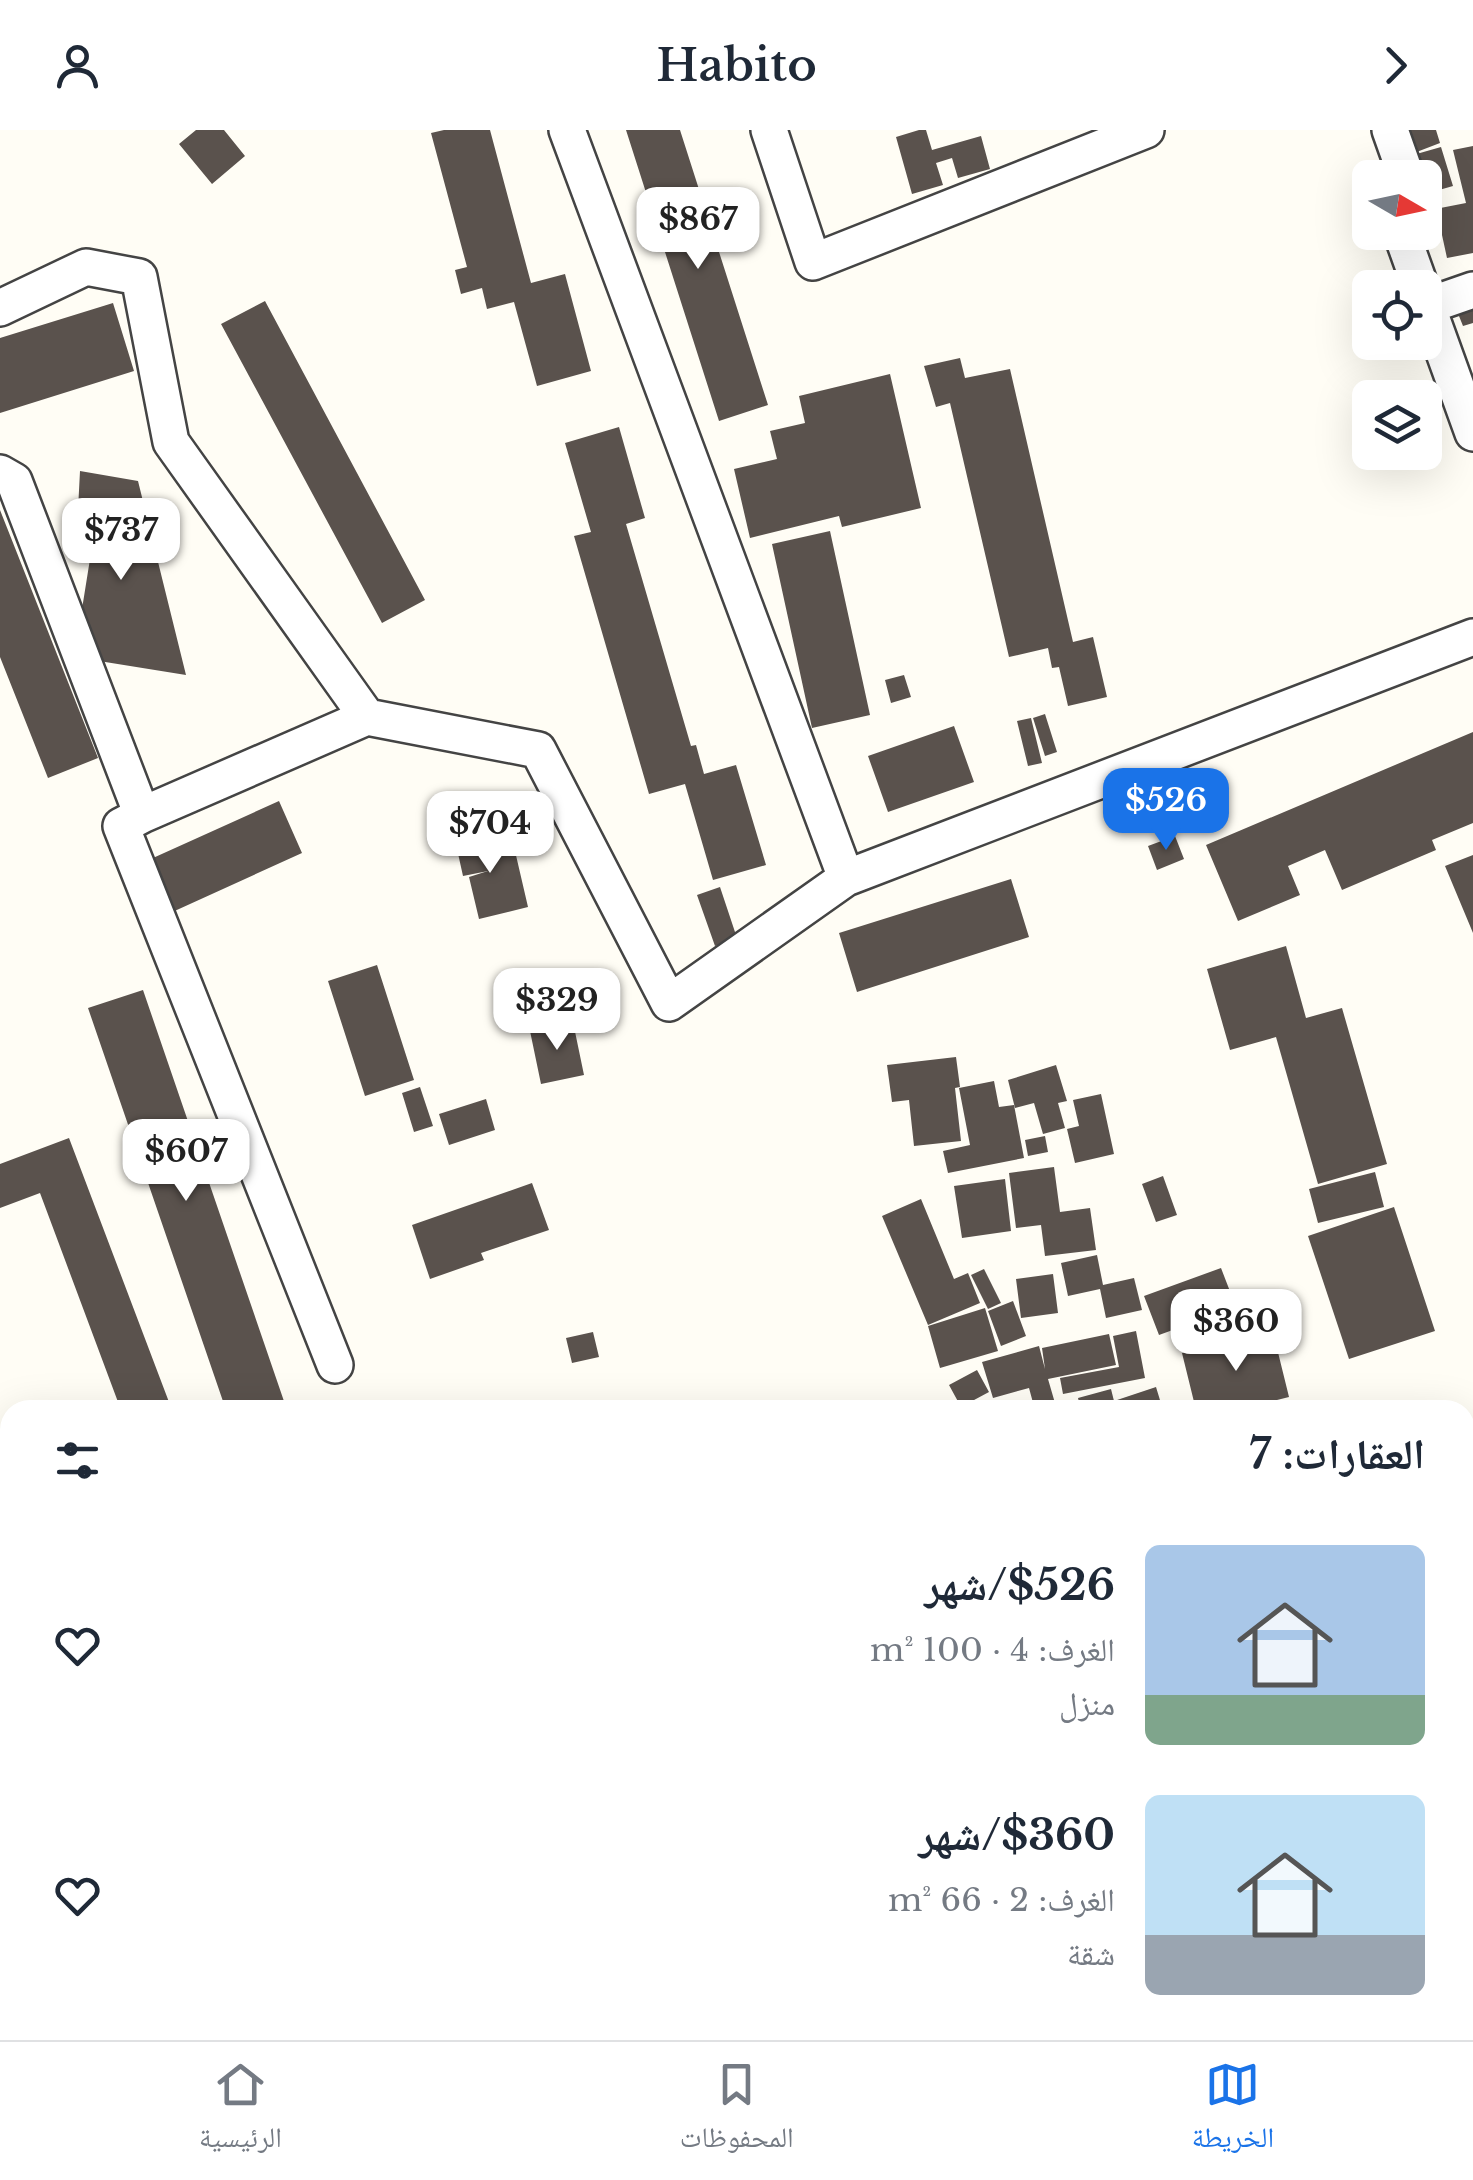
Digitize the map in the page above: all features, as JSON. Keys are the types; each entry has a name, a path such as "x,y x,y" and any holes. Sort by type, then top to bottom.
{"street":[{"path":"567,130 846,878"},
{"path":"769,130 813,262 1146,130"},
{"path":"1390,130 1401,160"},
{"path":"0,308 86,267 139,277 171,442 367,717"},
{"path":"1442,295 1473,290"},
{"path":"1442,348 1473,433"},
{"path":"0,473 14,480 142,815"},
{"path":"336,1364 121,826 367,717 538,750 669,1003 846,878 1473,636"}],"building":[{"path":"196,130 224,130 245,156 212,184 179,144"},
{"path":"490,130 531,283 565,274 591,371 537,386 514,302 487,309 482,288 461,294 455,270 467,267 431,133"},
{"path":"626,130 680,130 768,405 719,421"},
{"path":"926,130 932,150 981,136 990,169 958,178 952,158 936,163 943,185 912,194 896,137"},
{"path":"1376,130 1436,130 1440,143 1387,160"},
{"path":"1473,146 1473,253 1447,258 1442,208 1466,203 1453,150"},
{"path":"1441,147 1453,186 1442,189 1442,160 1399,159"},
{"path":"1473,299 1473,323 1463,326 1455,306"},
{"path":"265,301 425,600 382,623 221,324"},
{"path":"113,303 134,371 0,413 0,338"},
{"path":"960,358 965,378 1010,369 1073,642 1093,637 1107,697 1068,706 1059,667 1052,668 1048,648 1009,657 950,403 936,407 924,366"},
{"path":"890,374 921,508 842,527 839,516 750,538 734,469 777,459 770,431 805,423 799,396"},
{"path":"619,427 645,518 626,524 691,746 696,745 704,774 736,765 766,865 713,880 685,784 649,794 574,536 591,532 565,443"},
{"path":"80,471 138,481 186,675 68,656 58,615 82,609 90,559 78,510"},
{"path":"0,510 98,758 48,778 0,657"},
{"path":"830,531 870,715 812,728 772,544"},
{"path":"904,675 911,697 891,703 885,680"},
{"path":"1045,714 1057,752 1045,756 1033,718"},
{"path":"1031,718 1042,763 1028,766 1017,721"},
{"path":"954,726 974,782 888,812 868,756"},
{"path":"1473,732 1473,823 1432,840 1436,850 1342,890 1325,850 1288,866 1300,895 1238,921 1206,845"},
{"path":"279,801 302,853 157,919 133,867"},
{"path":"477,826 484,858 515,851 528,907 479,919 469,877 488,871 463,876 453,831"},
{"path":"1175,836 1184,859 1157,870 1148,846"},
{"path":"1473,855 1473,933 1445,866"},
{"path":"1011,879 1029,937 857,992 839,933"},
{"path":"720,887 737,938 715,946 697,895"},
{"path":"1286,946 1306,1018 1342,1008 1387,1164 1318,1184 1276,1037 1230,1050 1207,969"},
{"path":"377,965 414,1080 365,1096 328,981"},
{"path":"143,990 284,1400 223,1400 88,1008"},
{"path":"573,1022 584,1075 541,1084 530,1031"},
{"path":"956,1057 961,1141 914,1146 909,1100 892,1102 887,1065"},
{"path":"1056,1065 1067,1101 1058,1103 1065,1128 1043,1134 1034,1103 1015,1108 1008,1080"},
{"path":"994,1081 999,1107 1014,1105 1024,1158 948,1173 943,1151 970,1145 959,1088"},
{"path":"420,1087 433,1126 414,1132 402,1093"},
{"path":"1101,1094 1114,1154 1075,1163 1067,1129 1079,1126 1073,1100"},
{"path":"486,1099 495,1130 449,1145 439,1114"},
{"path":"1045,1136 1048,1152 1028,1156 1025,1140"},
{"path":"69,1138 168,1400 117,1400 40,1193 0,1208 0,1164"},
{"path":"1054,1167 1060,1212 1090,1208 1096,1250 1045,1256 1041,1225 1016,1228 1009,1173"},
{"path":"1375,1172 1384,1207 1318,1223 1309,1189"},
{"path":"1163,1176 1177,1215 1156,1222 1142,1184"},
{"path":"1005,1179 1011,1231 962,1238 954,1186"},
{"path":"532,1183 549,1230 481,1253 484,1260 430,1279 412,1225"},
{"path":"921,1199 954,1279 968,1273 980,1303 928,1325 882,1216"},
{"path":"1394,1207 1435,1331 1349,1359 1308,1236"},
{"path":"1097,1255 1103,1285 1134,1278 1142,1310 1106,1318 1100,1289 1068,1296 1061,1263"},
{"path":"1221,1268 1236,1307 1159,1335 1144,1296"},
{"path":"984,1269 1001,1303 988,1309 971,1275"},
{"path":"1053,1274 1058,1313 1021,1318 1016,1279"},
{"path":"1013,1301 1026,1336 1001,1346 988,1311"},
{"path":"985,1308 998,1351 940,1368 928,1326"},
{"path":"1136,1331 1145,1378 1063,1394 1060,1378 1119,1367 1113,1336"},
{"path":"593,1332 599,1357 572,1363 566,1338"},
{"path":"1273,1332 1289,1397 1194,1400 1182,1353"},
{"path":"1109,1334 1116,1365 1048,1379 1054,1400 1032,1400 1029,1388 993,1398 982,1362 1039,1346 1045,1369 1042,1348"},
{"path":"977,1370 989,1392 974,1400 957,1400 949,1385"},
{"path":"1156,1387 1160,1400 1117,1400"},
{"path":"1111,1389 1114,1400 1078,1400 1078,1398"}]}
